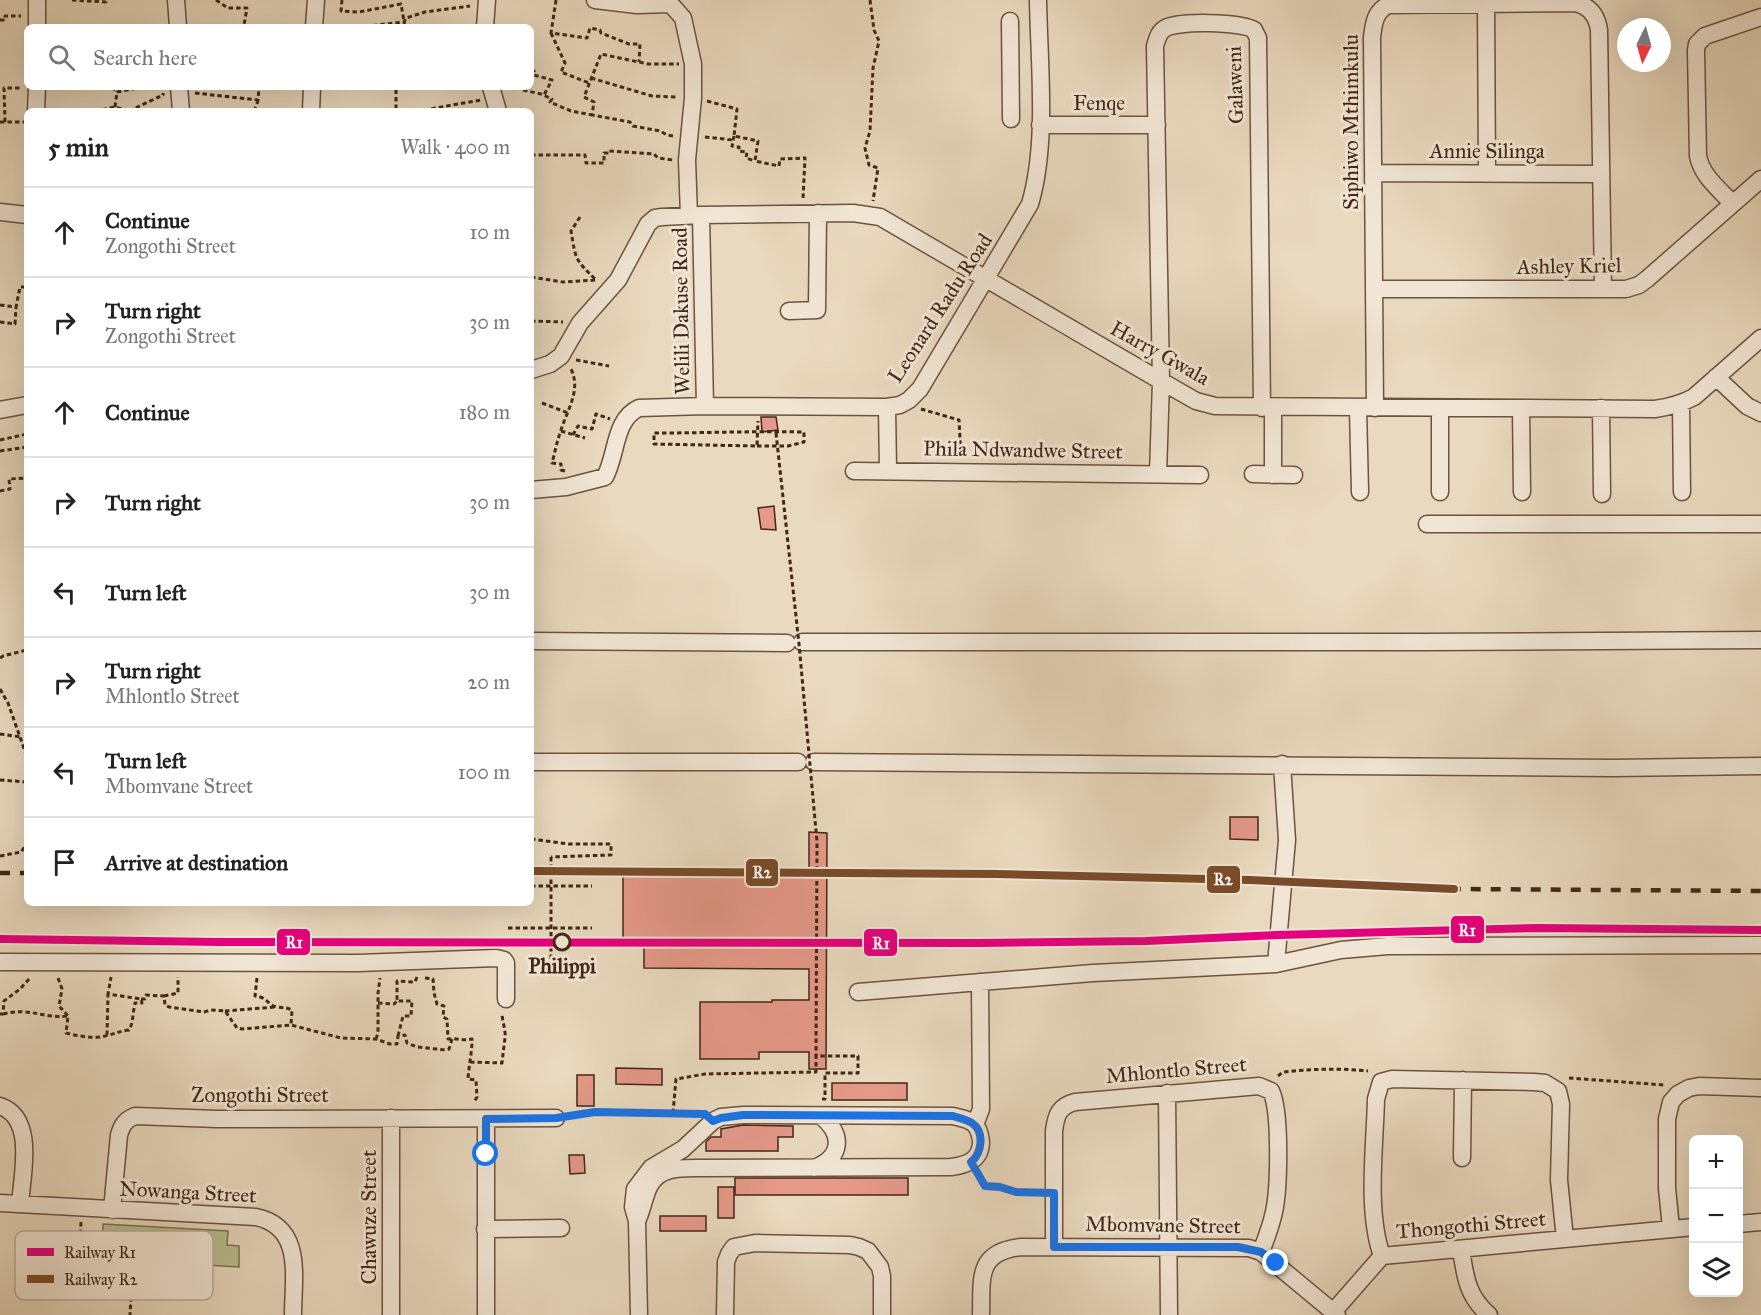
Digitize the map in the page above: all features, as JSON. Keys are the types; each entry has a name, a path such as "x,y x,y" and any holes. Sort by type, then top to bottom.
{"street":[{"path":"37,0 37,22"},
{"path":"176,0 178,24"},
{"path":"314,24 316,0"},
{"path":"595,0 636,5 669,2"},
{"name":"Leonard Radu Road","path":"623,423 631,411 639,408 887,407 900,405 920,389 1030,204 1035,183 1041,125 1038,0"},
{"path":"485,24 487,2"},
{"name":"Welili Dakuse Road","path":"669,2 683,18 693,64 693,98 687,160 695,215 705,406"},
{"name":"Siphiwo Mthimkulu","path":"1376,408 1372,37 1376,16 1380,9 1400,3 1575,3 1592,10 1599,30 1603,289"},
{"path":"1486,4 1487,173"},
{"path":"1732,203 1703,172 1700,165 1696,50 1697,44 1705,36 1761,17"},
{"path":"1010,21 1011,118"},
{"name":"Galaweni","path":"1161,381 1155,46 1159,34 1176,24 1243,25 1254,30 1258,38 1268,408"},
{"path":"1011,76 1040,75"},
{"path":"31,90 35,108"},
{"path":"179,90 181,108"},
{"path":"311,108 312,90"},
{"name":"Fenqe","path":"1041,125 1156,125"},
{"name":"Annie Silinga","path":"1373,173 1600,174"},
{"name":"Ashley Kriel","path":"1374,289 1626,289 1639,285 1761,179"},
{"path":"0,212 24,215"},
{"path":"789,311 818,310 811,213"},
{"name":"Harry Gwala","path":"612,288 641,234 655,218 695,215 867,213 898,226 1205,405 1268,408 1654,409 1681,404 1694,397 1761,338"},
{"path":"534,369 561,356 580,323 594,305 612,288"},
{"path":"1716,377 1747,406 1761,413"},
{"path":"1158,474 1161,381"},
{"path":"1681,404 1682,492"},
{"path":"0,410 24,406"},
{"path":"887,407 888,471"},
{"path":"1268,408 1273,475"},
{"path":"1358,408 1360,492"},
{"path":"1440,408 1440,492"},
{"path":"1601,408 1602,494"},
{"path":"1521,409 1522,492"},
{"path":"534,490 553,489 605,477 623,423"},
{"name":"Phila Ndwandwe Street","path":"854,471 1200,475"},
{"path":"1253,474 1294,475"},
{"path":"1427,524 1761,524"},
{"path":"534,640 794,643 1761,640"},
{"path":"534,762 1282,764 1613,768 1761,766"},
{"path":"1276,964 1287,840 1282,764"},
{"path":"858,992 1093,973 1276,964 1341,950 1388,946 1761,945"},
{"path":"0,962 381,962 418,969 502,959 506,967 506,999"},
{"path":"975,1125 981,1108 980,982"},
{"path":"1381,1082 1392,1079 1463,1080 1534,1082 1552,1086"},
{"path":"1462,1158 1463,1080"},
{"name":"Thongothi Street","path":"1381,1082 1376,1099 1373,1193 1376,1234 1382,1256"},
{"name":"Mhlontlo Street","path":"1054,1247 1054,1131 1061,1108 1076,1102 1252,1086 1266,1087 1271,1091 1277,1107 1278,1188 1275,1211 1261,1252"},
{"name":"Thongothi Street","path":"1552,1086 1557,1091 1561,1104 1559,1180 1565,1239"},
{"path":"1671,1228 1667,1188 1668,1109 1678,1094 1689,1088 1699,1086 1761,1088"},
{"path":"1167,1094 1169,1315"},
{"path":"0,1106 14,1115 21,1125 24,1136 20,1204"},
{"path":"637,1221 633,1199 635,1189 643,1177 651,1168 683,1149 713,1121 721,1118 743,1115 953,1116 975,1125 981,1137 977,1158 971,1162 951,1167 676,1168 665,1171 650,1184 637,1221 639,1315"},
{"name":"Zongothi Street","path":"112,1210 119,1135 127,1119 135,1116 217,1119 556,1118"},
{"path":"815,1168 830,1159 836,1148 837,1136 834,1129 822,1116"},
{"name":"Chawuze Street","path":"391,1118 392,1315"},
{"path":"478,1119 485,1229 486,1315"},
{"name":"Nowanga Street","path":"0,1203 268,1219 285,1233 292,1249 293,1315"},
{"path":"1743,1224 1761,1222"},
{"name":"Thongothi Street","path":"1335,1313 1382,1256 1689,1227"},
{"path":"485,1229 561,1228"},
{"path":"725,1315 726,1262 729,1254 734,1247 755,1244 850,1245 868,1251 876,1259 882,1276 882,1315"},
{"name":"Mbomvane Street","path":"981,1315 985,1266 994,1255 1009,1249 1054,1247 1238,1247 1261,1252 1335,1313"},
{"path":"1461,1248 1465,1276 1476,1304 1489,1315"}],"path":[{"path":"72,0 106,2 106,0"},
{"path":"216,0 228,8 247,8 244,24"},
{"path":"342,0 341,11 359,12 405,3 405,0"},
{"path":"556,0 551,33 565,63 561,72 590,83"},
{"path":"867,213 875,197 878,168 869,165 866,148 870,130 873,68 879,41 874,30 870,0"},
{"path":"405,24 406,18 425,12 487,2"},
{"path":"401,4 405,24"},
{"path":"0,20 5,20 5,16 37,22"},
{"path":"551,33 587,38 590,28 600,30 601,33 629,44 640,44 639,62"},
{"path":"592,115 594,102 584,97 602,54 648,64 693,64"},
{"path":"534,75 552,80 544,95"},
{"path":"591,78 652,96 693,98 737,109 732,146 740,147 739,151 747,152 746,159 779,166 780,159 805,158 811,213"},
{"path":"5,122 2,88 24,87"},
{"path":"115,107 117,92 127,90"},
{"path":"135,108 163,95 163,91 168,90"},
{"path":"186,90 207,96 258,100"},
{"path":"255,108 259,90"},
{"path":"396,90 396,108"},
{"path":"523,90 544,95 552,99 550,102 571,111 630,122 633,126 660,131 667,135 758,141 755,161"},
{"path":"434,108 494,99"},
{"path":"109,108 118,108"},
{"path":"0,122 24,122"},
{"path":"534,155 585,155 586,163 604,163 604,153 609,153 609,151 654,154 658,158 687,160"},
{"path":"580,217 571,231 576,258 581,267 596,280 612,288"},
{"path":"534,277 563,282 596,280"},
{"path":"0,322 15,324 20,286 24,287"},
{"path":"0,305 16,307"},
{"path":"534,321 580,323"},
{"path":"561,356 609,366"},
{"path":"561,356 575,377 575,393 552,463 561,464 561,470 575,472 578,484"},
{"path":"920,389 921,410 959,420 961,472"},
{"path":"542,403 568,413"},
{"path":"573,435 578,426 592,429 596,414 623,423"},
{"path":"758,415 758,446"},
{"path":"561,431 585,438"},
{"path":"804,432 804,442 788,446 758,446 654,444 654,433 776,434 804,432"},
{"path":"674,1113 676,1079 705,1074 816,1072 817,842 799,644 776,434"},
{"path":"0,440 24,435"},
{"path":"0,451 24,447"},
{"path":"0,491 10,489 9,478 24,478"},
{"path":"0,658 24,651"},
{"path":"0,689 8,703 24,747"},
{"path":"0,734 21,737"},
{"path":"0,780 24,782"},
{"path":"534,839 569,844 611,844 611,855 551,857 551,965 584,965"},
{"path":"0,856 21,852 24,848"},
{"path":"534,886 592,886"},
{"path":"508,928 592,928"},
{"path":"107,1035 108,994 111,983 110,962"},
{"path":"108,994 145,999 146,995 164,996 178,993 178,962"},
{"path":"257,962 255,996 263,997 277,1007"},
{"path":"376,1038 381,962"},
{"path":"68,1016 50,1016 25,1010 1,1014 4,1001 20,989 44,963 62,989 59,1006 68,1016 66,1033 87,1037 129,1030 132,1027 131,1019 135,1003 142,1003 141,999"},
{"path":"397,1001 397,981 415,982 418,969 433,979 437,1005 444,1006 443,1017 447,1019 448,1039 465,1041 472,1039 468,1079 476,1080 477,1097 473,1104 478,1119"},
{"path":"164,996 165,1005 169,1007 204,1012 287,1008 292,1010 291,1026"},
{"path":"469,1062 502,1063 502,1045 506,1036 502,1015 506,999"},
{"path":"225,1011 237,1028 242,1029 291,1026 341,1038 376,1038 390,1044 398,1044 403,1016 411,1016 412,1001 397,1001 394,1004 378,1003"},
{"path":"398,1036 405,1035 407,1043 412,1046 446,1050 449,1049 452,1038"},
{"path":"815,1099 825,1099 825,1073 858,1073 858,1056 816,1056"},
{"path":"1271,1091 1275,1079 1283,1072 1292,1071 1347,1069 1369,1071 1381,1082"},
{"path":"1552,1086 1567,1078 1664,1085 1678,1094"},
{"path":"556,1118 595,1112 674,1113 705,1114 713,1121"},
{"path":"971,1162 985,1186 1000,1187 1016,1192 1054,1193"},
{"path":"81,1231 82,1208"},
{"path":"130,1315 131,1300"}],"green space":[{"path":"103,1224 228,1231 227,1245 239,1246 239,1267 213,1265 213,1231 103,1231"}],"building":[{"path":"761,417 776,417 778,430 762,432"},
{"path":"774,506 776,530 761,529 758,508"},
{"path":"1230,817 1258,817 1258,840 1230,839"},
{"path":"809,832 827,833 826,1069 809,1069 809,1052 759,1052 759,1059 700,1059 700,1002 809,1000 809,969 644,968 644,939 623,939 623,875 809,876"},
{"path":"616,1068 662,1069 662,1085 616,1084"},
{"path":"577,1075 594,1075 594,1106 577,1106"},
{"path":"832,1083 907,1083 907,1100 832,1100"},
{"path":"743,1125 793,1126 793,1137 778,1137 778,1151 706,1151 706,1142 711,1137 721,1137 721,1129"},
{"path":"569,1155 584,1155 585,1173 570,1174"},
{"path":"735,1178 908,1178 908,1195 735,1195"},
{"path":"718,1187 734,1187 734,1218 718,1218"},
{"path":"660,1216 706,1216 706,1231 660,1231"}],"railway":[{"path":"534,871 996,874 1250,880 1457,889 1761,891"},
{"path":"0,873 24,873"}],"rail line":[{"name":"R2","path":"534,871 996,874 1250,880 1454,889"},
{"name":"R1","path":"0,939 219,942 979,943 1146,941 1537,928 1761,930"}],"place":[{"name":"Philippi","path":"562,942"}],"route":[{"path":"486,1154 486,1119 556,1118 595,1112 705,1114 713,1121 743,1115 953,1116 975,1125 981,1137 977,1158 971,1162 985,1186 1000,1187 1016,1192 1054,1193 1054,1247 1238,1247 1261,1252 1276,1263"}]}
